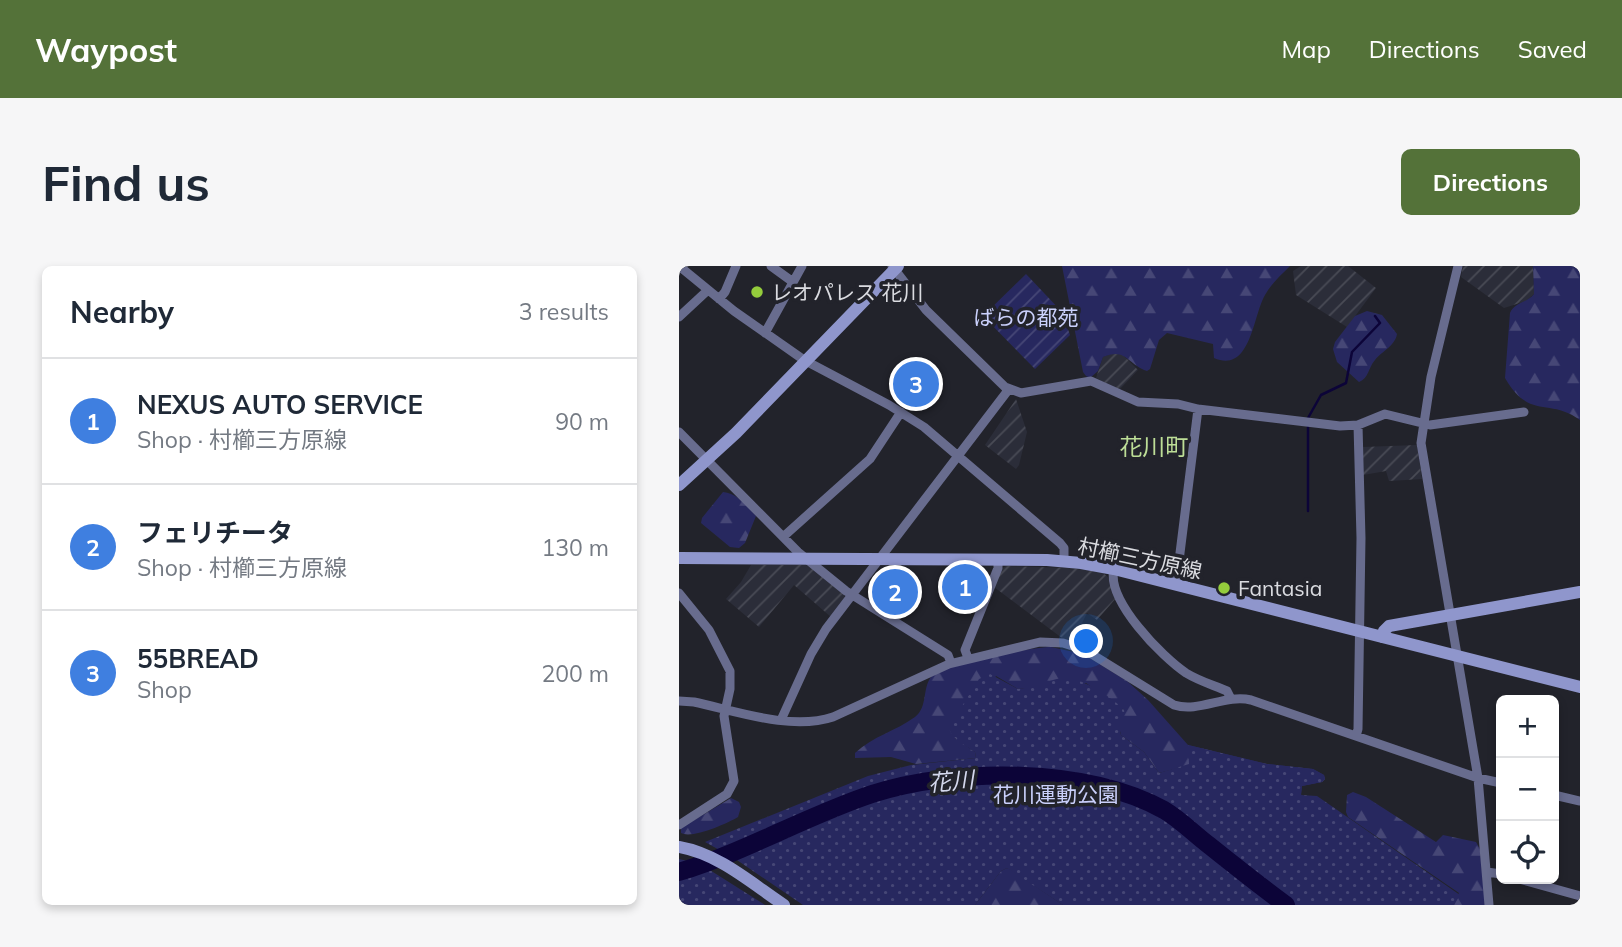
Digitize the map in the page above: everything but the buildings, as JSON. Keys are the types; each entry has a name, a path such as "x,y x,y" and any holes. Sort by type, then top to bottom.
{"main road":[{"path":"679,485 708,460 895,267"},
{"name":"村櫛三方原線","path":"679,558 1064,561 1114,569 1580,687"},
{"path":"1382,637 1388,626 1580,592"},
{"path":"679,847 697,851 726,866 784,905"}],"street":[{"path":"679,266 719,299 804,360 901,412 958,455 1060,543 1064,548 1064,561"},
{"path":"719,299 725,292 736,266"},
{"path":"771,266 793,282"},
{"path":"765,333 802,266"},
{"path":"1458,266 1431,377 1423,422 1422,451 1478,778 1489,905"},
{"path":"895,267 926,310 1009,389 1021,393 1091,381 1138,402 1178,404 1198,409 1340,426 1358,425 1385,414 1430,425 1524,412"},
{"path":"679,317 708,290"},
{"path":"781,720 815,646 1009,389"},
{"path":"1176,585 1198,409"},
{"path":"783,537 870,459 901,412"},
{"path":"1356,736 1361,538 1358,425"},
{"path":"679,432 807,559 853,594 948,655 951,663"},
{"path":"968,658 965,650 998,568 998,560"},
{"path":"1114,569 1112,578 1125,608 1138,626 1181,669 1227,691 1231,699"},
{"path":"679,593 705,624 727,663 731,680 724,716 734,775 733,786 727,794 679,825"},
{"path":"679,701 781,720 813,723 833,718 951,663 1029,644 1063,643 1085,650 1174,705 1187,708 1231,699 1251,700 1496,782"},
{"path":"1559,796 1580,801"},
{"path":"1487,872 1496,873"},
{"path":"1538,884 1580,895"}],"shaded area":[{"path":"1301,266 1348,266 1376,288 1347,327 1296,295 1293,271"},
{"path":"1463,266 1533,266 1534,294 1526,301 1504,308 1461,277"},
{"path":"1117,352 1138,370 1119,390 1096,378 1103,357"},
{"path":"1016,399 1027,432 1016,469 985,445"},
{"path":"1417,445 1422,479 1389,481 1386,471 1363,475 1363,447"},
{"path":"751,565 809,565 844,594 845,599 831,617 794,585 759,627 726,599"},
{"path":"1006,566 1102,572 1108,577 1117,597 1097,620 1087,613 1079,629 1091,639 1085,646 1062,638 994,587 1001,569"}],"green space":[{"path":"1062,266 1290,266 1265,295 1249,340 1236,358 1226,361 1214,358 1213,344 1167,333 1159,340 1147,371 1122,355 1111,354 1103,357 1098,371 1090,378 1083,372"},
{"path":"1533,266 1580,266 1580,420 1569,413 1532,404 1523,399 1505,378 1510,313 1534,294"},
{"name":"ばらの都苑","path":"1026,274 1062,312 1070,335 1035,369 983,316"},
{"path":"1367,311 1382,315 1397,334 1394,342 1375,360 1365,378 1359,382 1337,362 1333,349 1335,342 1355,316"},
{"path":"723,492 737,497 756,516 745,543 739,548 730,547 701,523"},
{"path":"1051,647 1083,654 1127,681 1188,745 1267,764 1313,769 1324,775 1325,779 1302,786 1304,802 1189,765 1159,773 1144,752 1121,735 1119,727 1124,710 1086,683 1018,689 996,676 955,738 975,752 976,758 916,764 891,757 855,758 855,753 862,747 919,713 928,682 939,672 988,657"},
{"name":"花川運動公園","path":"990,674 1018,689 1061,678 1077,680 1095,688 1124,710 1121,735 1144,752 1159,773 1189,764 1188,745 1267,764 1313,769 1324,775 1325,779 1302,786 1301,795 1317,796 1460,895 1454,905 1063,905 1007,868 1001,871 975,905 803,905 731,856 705,867 765,905 679,905 679,859 696,863 723,852 705,842 868,776 911,765 976,758 975,752 955,738 949,727 979,679"},
{"path":"1353,792 1366,797 1436,842 1443,835 1476,842 1480,849 1485,905 1454,905 1459,893 1348,817 1347,795"},
{"path":"731,798 739,802 741,807 738,817 701,832 681,833 681,828"},
{"path":"1007,868 1063,905 975,905 1001,871"}],"waterway":[{"path":"1308,418 1321,395 1346,383 1352,352 1380,323 1375,316"},
{"path":"1308,427 1308,511"},
{"name":"花川","path":"679,872 872,794 942,779 1020,776 1097,786 1132,796 1164,810 1286,905"}],"place":[{"name":"レオパレス 花川","path":"757,292"},
{"name":"55BREAD","path":"916,384"},
{"name":"NEXUS AUTO SERVICE","path":"965,587"},
{"name":"Fantasia","path":"1224,588"},
{"name":"フェリチータ","path":"895,592"}],"district":[{"name":"花川町","path":"1154,446"}]}
